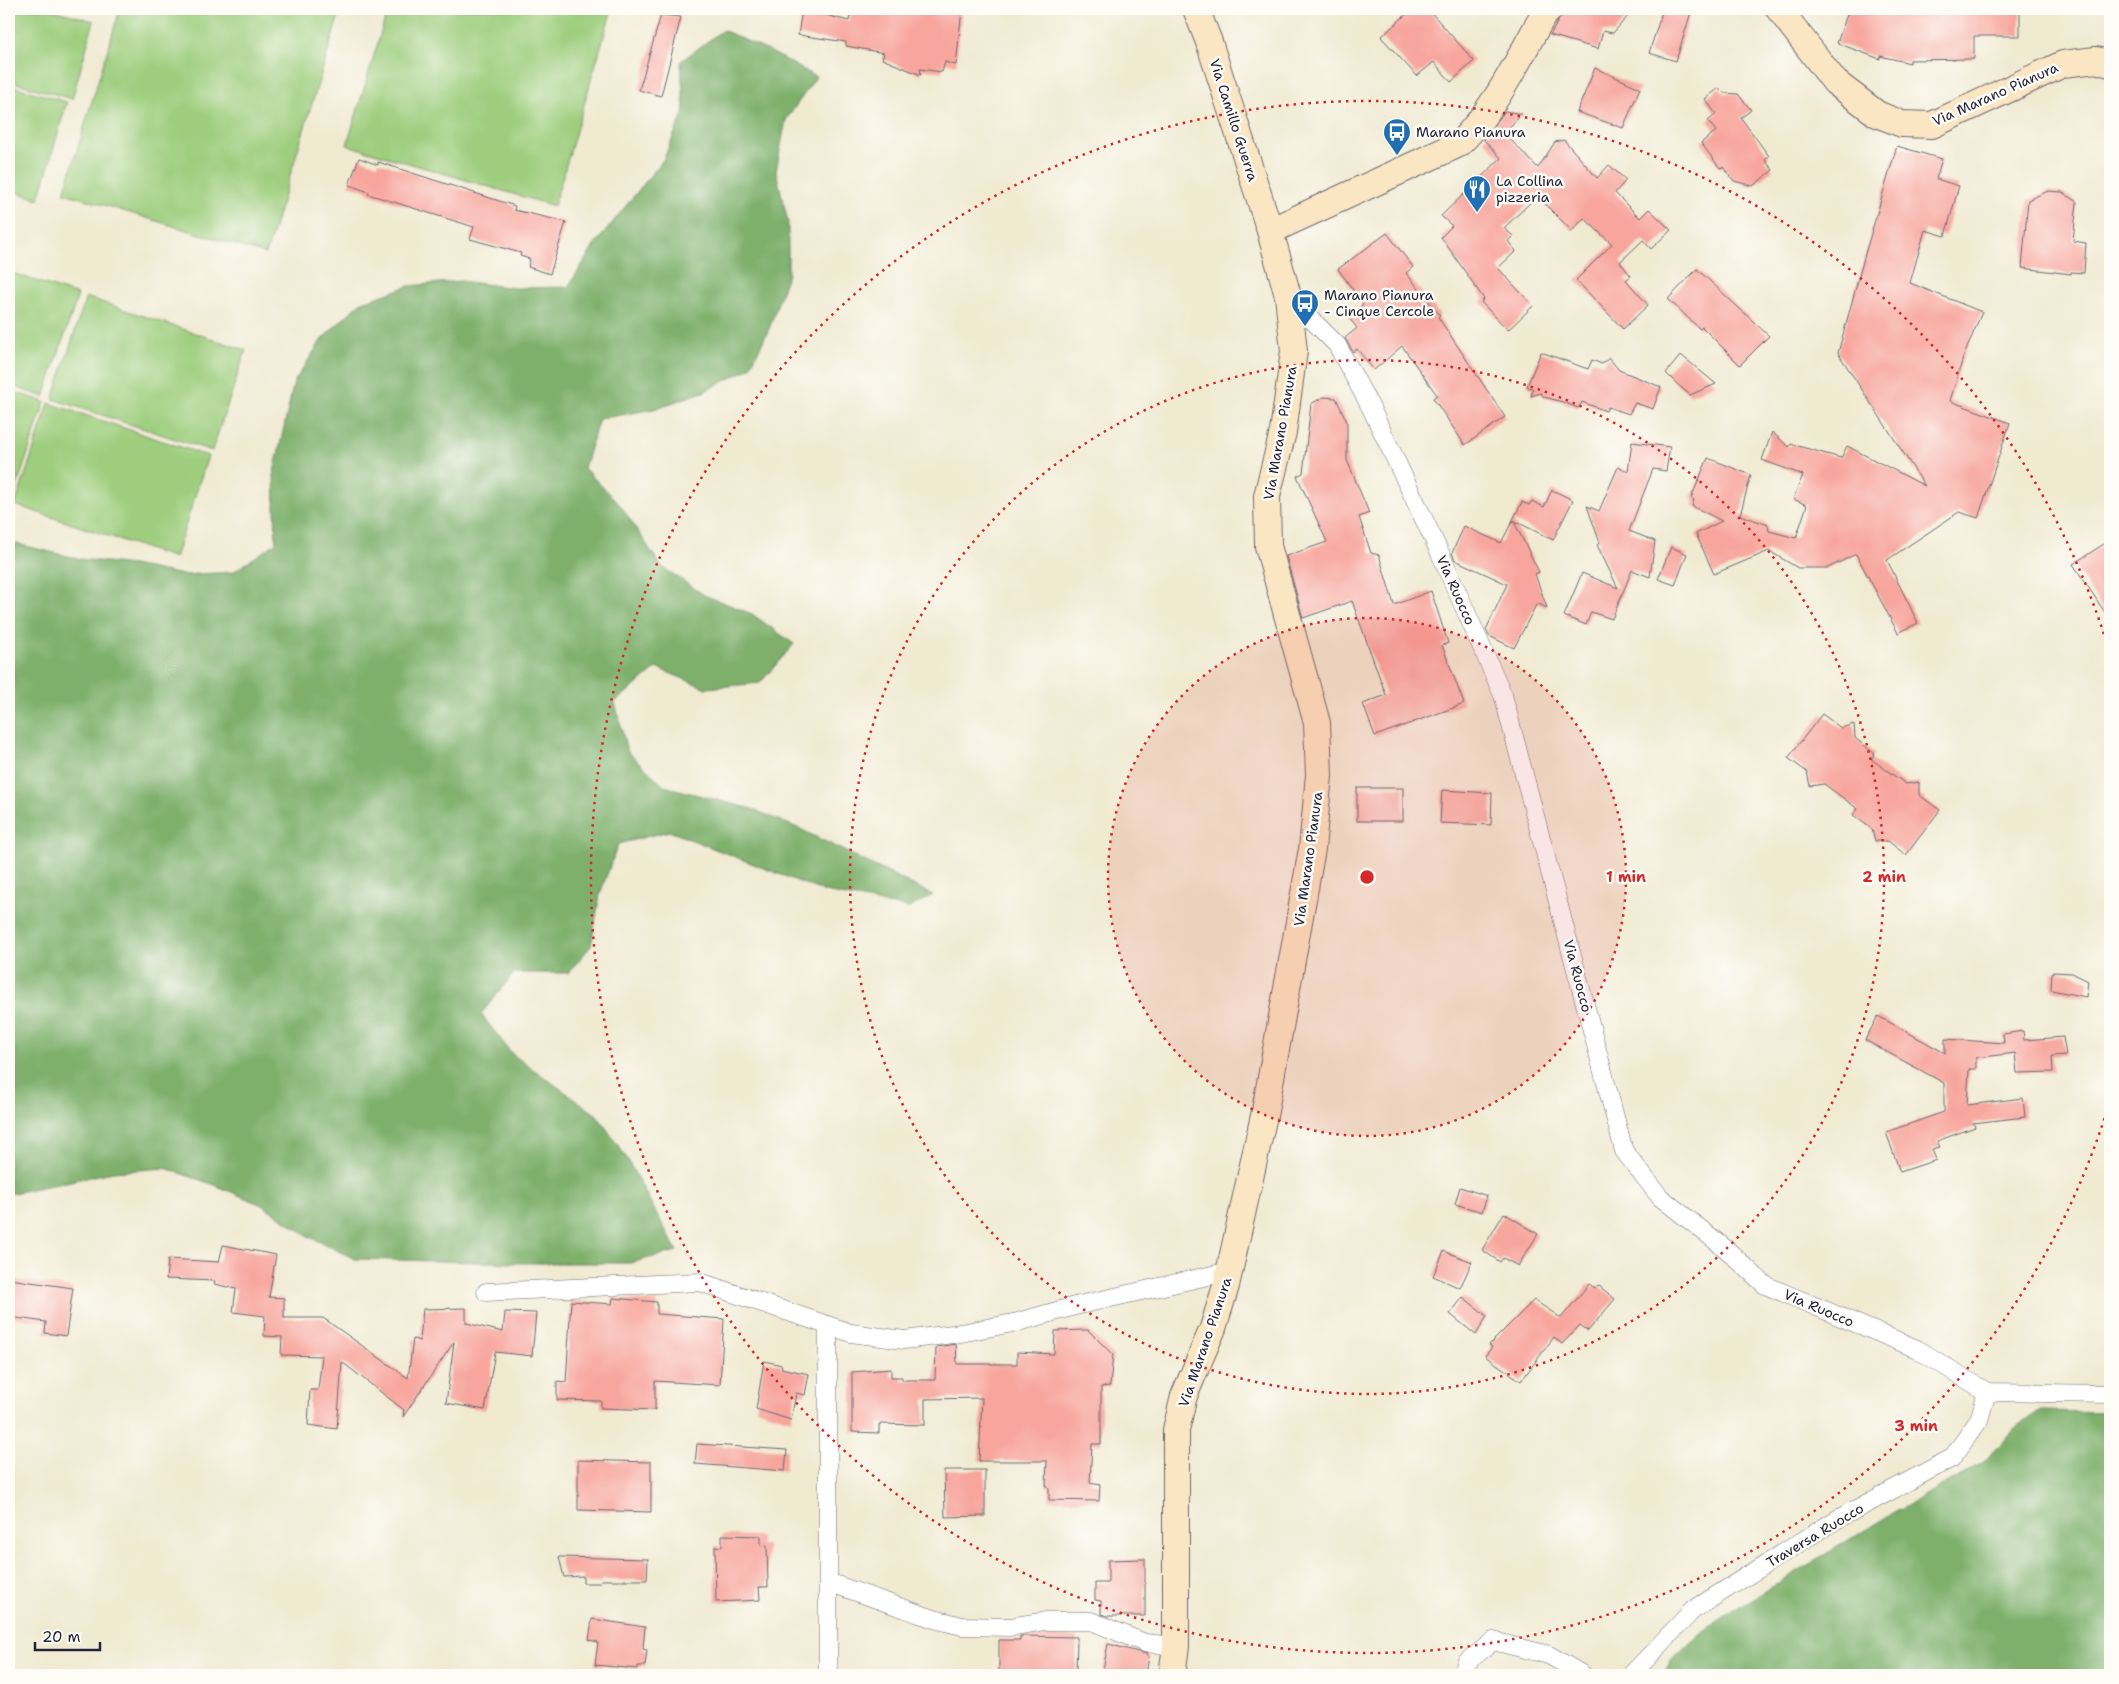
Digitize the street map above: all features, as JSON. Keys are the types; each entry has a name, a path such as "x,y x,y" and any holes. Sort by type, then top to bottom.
{"street":[{"name":"Via Camillo Guerra","path":"1196,9 1209,42 1270,231"},
{"path":"1270,231 1459,144 1476,127 1492,106 1543,16 1550,9"},
{"name":"Via Marano Pianura","path":"1779,9 1834,82 1877,114 1902,124 1932,125 2063,64 2096,60 2110,64"},
{"name":"Via Marano Pianura","path":"1172,1675 1176,1646 1176,1430 1184,1396 1212,1328 1230,1271 1265,1111 1312,849 1320,775 1317,723 1268,546 1267,496 1283,432 1294,351 1288,296 1270,231"},
{"name":"Via Ruocco","path":"1288,296 1337,345 1370,406 1440,553 1503,695 1624,1150 1660,1197 1726,1249 1766,1285 1917,1349 1987,1392"},
{"path":"486,1292 700,1282 851,1333 904,1340 1018,1322 1076,1306 1230,1271"},
{"path":"828,1326 828,1675"},
{"path":"1987,1392 2110,1394"},
{"name":"Traversa Ruocco","path":"1631,1675 1693,1610 1834,1521 1952,1458 1979,1420 1987,1392"},
{"path":"828,1582 934,1619 962,1626 1010,1627 1046,1621 1091,1621 1145,1643 1176,1646"},
{"path":"1464,1675 1466,1663 1494,1640 1549,1655 1583,1675"}],"green space":[{"path":"9,9 50,9 94,21 72,99 9,81"},
{"path":"120,9 341,9 266,254 64,193"},
{"path":"388,9 612,9 554,206 347,145"},
{"path":"723,30 771,52 816,77 786,120 776,171 788,222 788,274 769,329 750,368 703,392 654,409 599,419 584,468 621,506 661,566 704,595 752,614 794,644 760,683 706,688 657,668 615,702 627,751 664,786 752,809 800,829 933,895 909,908 825,892 669,831 618,844 600,894 591,946 568,973 514,973 481,1014 512,1054 597,1115 626,1157 677,1251 630,1263 516,1263 355,1259 308,1236 264,1206 215,1185 165,1168 113,1172 9,1194 9,542 80,559 133,565 183,575 233,572 276,543 274,472 294,382 322,339 360,303 409,286 461,281 515,288 568,287 596,243 663,160 684,112 681,61"},
{"path":"9,85 67,102 39,199 9,190"},
{"path":"9,272 78,295 44,397 9,385"},
{"path":"86,297 246,350 212,451 53,399"},
{"path":"9,390 45,402 11,504 9,503"},
{"path":"49,403 208,456 175,558 15,505"},
{"path":"2038,1411 2110,1412 2110,1675 1663,1675 1671,1660 1713,1623 1888,1516 1984,1462 2010,1433"}],"building":[{"path":"802,9 849,21 851,9 962,9 956,65 945,62 942,72 920,69 921,75 882,59 884,53 846,46 846,42 798,35"},
{"path":"1412,9 1428,9 1474,61 1451,82 1434,62 1417,76 1381,37"},
{"path":"1565,9 1610,9 1628,16 1613,33 1603,31 1598,49 1550,35"},
{"path":"1663,9 1692,9 1676,61 1649,53"},
{"path":"1849,9 2020,9 2020,36 1974,36 1974,59 1910,60 1910,63 1880,56 1880,59 1837,43"},
{"path":"661,15 681,17 661,96 639,90"},
{"path":"1595,68 1640,88 1623,128 1577,112"},
{"path":"1719,88 1724,93 1738,94 1751,110 1741,118 1769,156 1765,160 1773,170 1753,186 1734,181 1723,167 1720,168 1701,143 1716,131 1708,121 1716,114 1705,99"},
{"path":"1505,111 1522,114 1504,133 1538,168 1555,142 1564,140 1597,178 1609,165 1626,180 1615,193 1640,218 1649,209 1671,230 1651,249 1643,240 1620,262 1631,276 1626,280 1648,305 1623,329 1576,280 1612,244 1584,218 1572,231 1537,196 1504,228 1513,236 1508,241 1516,251 1498,268 1533,306 1508,330 1481,302 1484,299 1441,237 1452,226 1441,216 1501,158 1484,140"},
{"path":"1897,146 1942,159 1936,179 1959,186 1945,236 1925,230 1910,283 1982,312 1963,358 1950,401 2010,423 1978,518 1959,512 1887,560 1918,623 1898,633 1856,554 1828,568 1798,568 1769,551 1714,574 1696,534 1722,521 1692,506 1694,500 1691,498 1708,458 1751,475 1740,515 1768,525 1769,531 1796,538 1807,505 1793,499 1803,475 1762,460 1772,432 1789,447 1791,444 1841,458 1847,446 1925,486 1838,353"},
{"path":"359,158 378,165 378,162 515,206 514,210 566,222 550,274 528,267 530,259 520,256 521,253 470,239 474,227 368,194 369,192 349,185"},
{"path":"2048,191 2062,192 2077,202 2073,241 2086,243 2084,273 2071,272 2071,274 2022,268 2028,200"},
{"path":"1387,233 1413,267 1406,273 1440,315 1438,317 1505,417 1465,445 1433,398 1437,395 1402,346 1374,370 1357,349 1353,352 1345,338 1357,328 1349,318 1363,304 1338,269"},
{"path":"1697,269 1769,336 1740,365 1702,327 1700,329 1668,299"},
{"path":"1541,352 1588,369 1592,360 1602,364 1609,358 1619,370 1661,387 1653,409 1635,403 1629,414 1608,407 1606,411 1582,402 1578,408 1544,397 1541,393 1531,396 1533,389 1527,386"},
{"path":"1681,355 1716,384 1690,395 1666,373"},
{"path":"1323,397 1336,398 1347,422 1347,460 1369,513 1359,517 1371,553 1379,555 1394,605 1431,591 1448,643 1442,645 1464,704 1375,736 1363,704 1386,695 1352,601 1303,618 1286,556 1327,542 1297,476 1303,473 1311,404"},
{"path":"1632,442 1670,447 1666,471 1653,469 1629,531 1655,541 1650,577 1632,570 1612,619 1591,612 1586,625 1564,616 1582,573 1618,588 1597,545 1600,543 1587,506 1599,511 1618,467 1628,471"},
{"path":"1552,490 1573,500 1553,540 1513,520 1539,572 1535,574 1547,608 1537,603 1514,648 1489,636 1486,630 1507,584 1455,560 1452,553 1464,526 1501,543 1522,502 1529,505 1532,501 1544,507"},
{"path":"2110,540 2110,620 2073,564"},
{"path":"1671,547 1687,554 1675,585 1658,579"},
{"path":"1822,714 1841,728 1854,724 1855,738 1875,754 1871,759 1906,784 1919,782 1919,795 1940,810 1906,855 1888,841 1875,841 1872,829 1853,815 1858,809 1824,784 1810,786 1807,772 1788,758"},
{"path":"1357,788 1403,788 1403,821 1357,821"},
{"path":"1442,790 1492,793 1491,825 1440,823"},
{"path":"2052,972 2072,973 2088,981 2086,997 2051,990"},
{"path":"1878,1016 1945,1053 1945,1039 2004,1043 2003,1034 2023,1031 2024,1040 2063,1037 2066,1055 2052,1056 2053,1072 2017,1073 2015,1053 1976,1058 1976,1069 1969,1069 1967,1105 2023,1098 2025,1117 1973,1123 1975,1127 1937,1141 1940,1147 1932,1149 1936,1160 1900,1172 1886,1132 1944,1112 1944,1083 1865,1040"},
{"path":"1460,1187 1487,1196 1482,1212 1455,1204"},
{"path":"1504,1213 1538,1234 1518,1266 1503,1258 1500,1262 1482,1250"},
{"path":"223,1245 276,1255 269,1297 284,1298 284,1318 323,1318 408,1378 413,1339 420,1341 423,1309 466,1308 466,1323 503,1332 505,1312 536,1313 532,1356 495,1352 485,1410 446,1403 454,1342 403,1417 404,1410 342,1362 337,1429 308,1425 310,1390 318,1390 322,1356 281,1355 282,1337 264,1336 265,1316 233,1312 236,1289 214,1284 215,1281 166,1279 168,1259 219,1262"},
{"path":"1444,1251 1472,1262 1460,1288 1433,1276"},
{"path":"9,1279 73,1288 66,1336 45,1333 46,1322 9,1317"},
{"path":"1589,1284 1595,1288 1598,1285 1615,1299 1588,1331 1580,1325 1562,1344 1554,1337 1521,1381 1485,1356 1492,1347 1489,1345 1534,1300 1561,1318"},
{"path":"1463,1297 1487,1316 1476,1335 1450,1314"},
{"path":"613,1298 657,1302 657,1314 724,1319 720,1385 655,1381 655,1410 601,1408 601,1401 557,1400 557,1381 566,1382 571,1301 612,1304"},
{"path":"1088,1330 1113,1355 1110,1386 1101,1387 1101,1444 1092,1444 1090,1483 1100,1485 1099,1501 1049,1500 1049,1489 1046,1485 1047,1461 979,1461 982,1398 925,1399 925,1425 879,1424 879,1433 852,1432 852,1372 891,1369 891,1377 902,1377 902,1380 935,1380 936,1347 956,1344 957,1364 1017,1364 1017,1352 1054,1354 1055,1331"},
{"path":"764,1361 782,1365 781,1368 809,1374 805,1395 796,1393 791,1420 756,1409"},
{"path":"697,1444 787,1450 785,1471 695,1464"},
{"path":"578,1460 651,1462 651,1512 578,1510"},
{"path":"944,1470 985,1470 985,1516 945,1517"},
{"path":"722,1535 761,1536 761,1546 767,1545 768,1587 759,1587 760,1600 716,1602 715,1546 722,1547"},
{"path":"559,1557 648,1559 647,1580 601,1580 600,1583 583,1583 583,1576 564,1577"},
{"path":"1145,1559 1145,1616 1107,1616 1101,1614 1101,1601 1095,1600 1095,1583 1108,1583 1108,1560"},
{"path":"592,1619 645,1627 643,1649 647,1650 645,1666 638,1666 638,1669 595,1665 598,1642 589,1640"},
{"path":"1020,1636 1077,1637 1076,1675 999,1675 999,1640 1020,1640"},
{"path":"1108,1644 1149,1656 1146,1675 1102,1675"}],"place":[{"name":"Marano Pianura","path":"1397,156"},
{"name":"La Collina pizzeria","path":"1477,213"},
{"name":"Marano Pianura - Cinque Cercole","path":"1305,327"}]}
